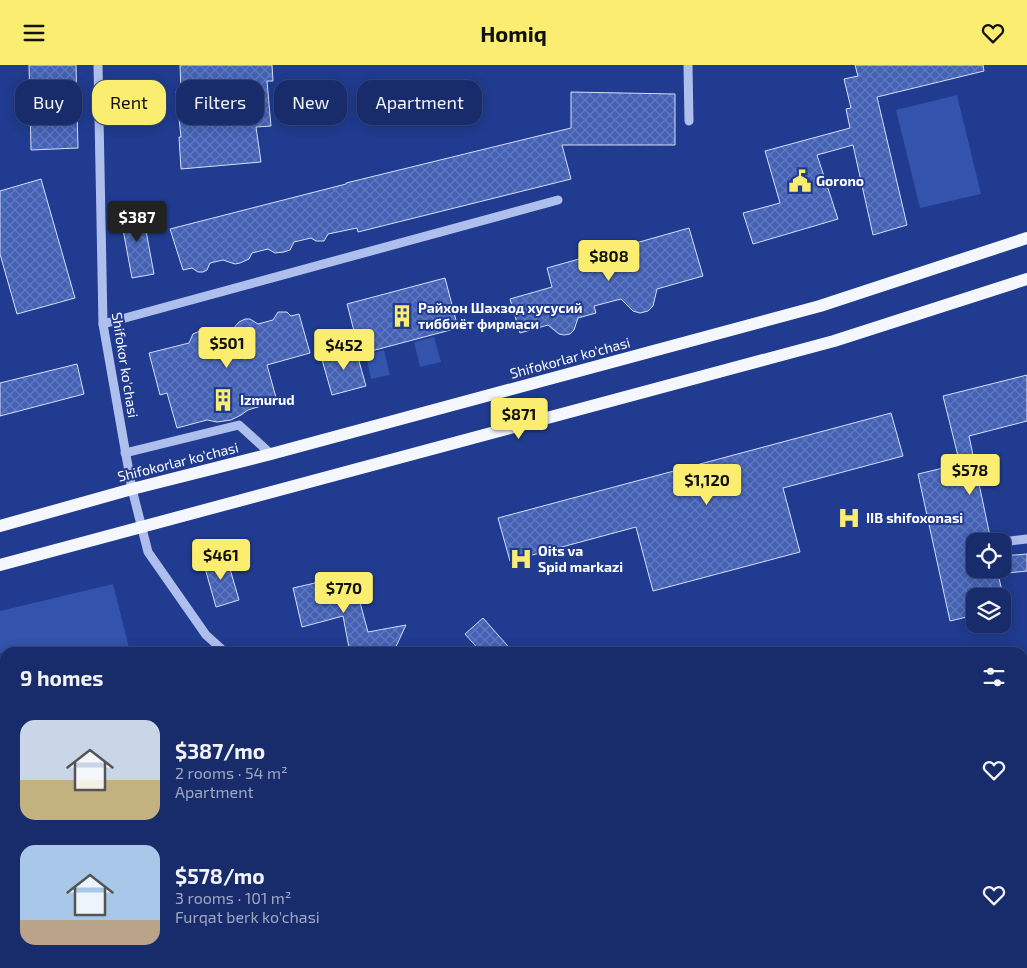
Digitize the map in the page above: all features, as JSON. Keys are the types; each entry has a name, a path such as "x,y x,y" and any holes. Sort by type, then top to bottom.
{"main road":[{"name":"Shifokorlar ko'chasi","path":"0,526 132,489 271,454 820,306 1027,238"},
{"path":"0,565 834,341 1027,279"}],"street":[{"name":"Shifokor ko'chasi","path":"98,65 103,324 132,489 148,553 206,635 219,647"},
{"path":"688,65 689,121"},
{"path":"103,324 558,200"},
{"path":"125,453 238,425 271,454"},
{"path":"1011,541 1027,539"}],"shaded area":[{"path":"957,95 981,194 920,208 896,110"},
{"path":"434,337 441,362 420,367 414,342"},
{"path":"384,350 390,375 371,379 366,355"},
{"path":"113,584 129,647 0,647 0,611"}],"building":[{"path":"29,65 76,65 76,80 29,80"},
{"path":"180,65 272,65 273,81 267,81 271,126 256,127 261,162 181,169 180,125 264,125 264,80 181,80"},
{"path":"855,65 983,65 984,71 877,97 907,225 873,235 853,145 817,155 838,219 753,244 743,213 780,203 765,151 850,128 846,109 851,108 844,79 858,76"},
{"path":"571,92 675,94 675,145 562,145 571,179 358,232 357,228 328,234 324,241 316,241 311,238 294,242 290,250 275,253 268,249 252,253 249,259 240,263 235,264 223,260 210,263 207,270 203,272 198,272 192,268 183,270 170,229 346,183 571,128"},
{"path":"30,125 77,125 78,148 31,150"},
{"path":"41,179 75,298 17,314 0,254 0,191"},
{"path":"142,209 154,274 132,278 120,213"},
{"path":"689,228 703,276 657,289 653,306 648,311 640,313 633,311 621,299 594,306 596,313 578,318 574,330 570,334 559,334 548,325 520,333 510,299 552,287 547,268"},
{"name":"Райхон Шахзод хусусий тиббиёт фирмаси","path":"445,278 458,328 360,354 347,304"},
{"path":"278,312 287,312 291,316 299,314 310,353 267,365 277,401 248,410 231,420 217,422 207,420 177,428 167,393 160,395 149,353 189,343 193,334 200,331 210,331 218,335 231,331 239,322 245,319 250,319 258,324 273,320"},
{"path":"355,347 366,386 332,395 321,356"},
{"path":"77,364 84,394 0,416 0,383"},
{"path":"1027,375 1027,421 969,436 989,533 966,533 966,578 999,578 1001,588 966,588 966,617 950,621 918,474 960,464 943,396"},
{"path":"891,413 903,456 783,488 800,552 653,591 636,527 510,561 498,518"},
{"path":"1027,554 1027,571 1011,573 1011,555"},
{"path":"226,555 239,600 216,607 203,561"},
{"path":"352,573 368,632 406,625 396,647 349,647 343,616 302,627 293,588 315,583 316,579 329,575 332,579"},
{"path":"483,618 509,647 477,647 465,634"}],"place":[{"name":"Gorono","path":"800,181"},
{"name":"Райхон Шахзод хусусий тиббиёт фирмаси","path":"402,316"},
{"name":"Izmurud","path":"223,400"},
{"name":"IIB shifoxonasi","path":"849,518"},
{"name":"Oits va Spid markazi","path":"521,559"}]}
